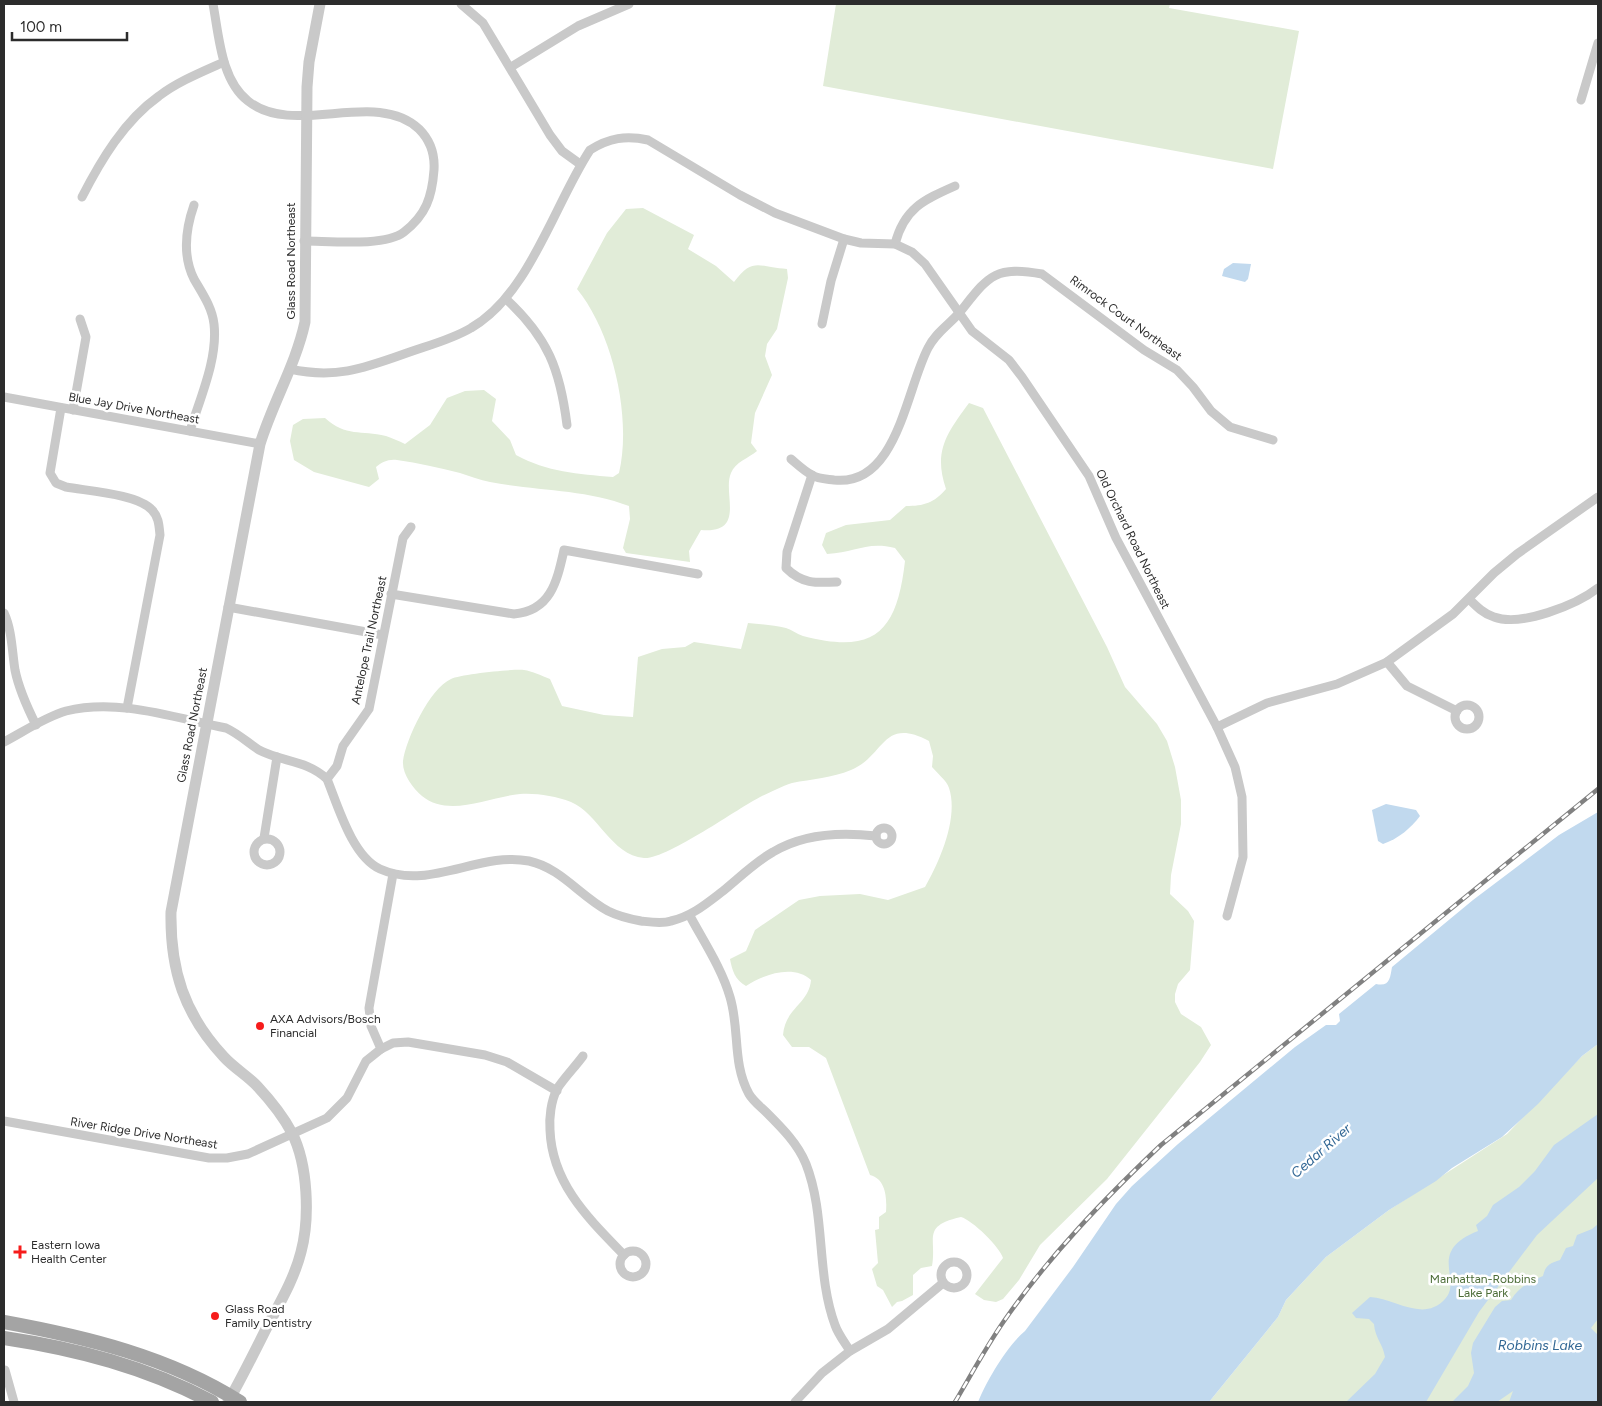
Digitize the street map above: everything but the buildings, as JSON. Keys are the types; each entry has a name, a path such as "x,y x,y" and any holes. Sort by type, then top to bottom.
{"main road":[{"path":"4,1322 90,1339 132,1352 170,1366 233,1400"},
{"path":"4,1338 81,1352 129,1366 163,1378 212,1402"}],"street":[{"path":"214,4 224,62 237,91 249,102 262,110 281,114 390,114 410,120 426,137 434,162 431,190 425,212 417,222 398,237 377,240 304,241"},
{"name":"Glass Road Northeast","path":"233,1400 294,1275 301,1252 306,1199 304,1177 293,1135 269,1099 225,1058 198,1024 179,987 172,958 171,912 260,444 268,419 290,370 305,322 304,241 309,62 320,4"},
{"path":"461,4 483,23 550,135 562,151 580,164"},
{"path":"511,67 578,26 629,4"},
{"path":"1581,100 1598,43"},
{"path":"82,197 98,165 134,119 158,96 189,78 224,62"},
{"name":"Old Orchard Road Northeast","path":"290,370 313,374 340,374 364,369 471,328 506,298 517,283 580,164 590,150 604,141 634,137 648,140 740,195 775,213 844,240 862,243 895,244 912,252 925,264 972,331 1009,360 1018,371 1089,476 1116,538 1217,727 1235,767 1242,797 1244,827 1243,857 1227,916"},
{"path":"895,244 899,228 908,214 920,204 955,186"},
{"path":"190,431 214,344 214,323 208,303 193,276 186,253 186,227 194,205"},
{"path":"822,324 830,281 844,240"},
{"name":"Rimrock Court Northeast","path":"812,475 841,481 857,479 877,465 887,454 927,349 938,331 958,313 986,280 1006,272 1024,271 1042,274 1144,350 1177,370 1211,411 1230,427 1273,440"},
{"path":"506,298 528,319 544,341 563,394 567,425"},
{"path":"73,410 86,336 80,319"},
{"name":"Blue Jay Drive Northeast","path":"4,397 260,444"},
{"path":"61,408 50,473 56,483 66,487 138,500 152,509 158,519 160,535 127,708"},
{"path":"791,459 812,475 787,552 786,568 796,578 817,583 838,582"},
{"path":"1217,727 1267,703 1337,684 1387,662 1453,614 1494,573 1517,554 1598,498"},
{"name":"Antelope Trail Northeast","path":"326,779 337,766 343,746 369,709 403,538 411,527"},
{"path":"391,594 514,614 527,613 536,608 556,582 564,550 698,574"},
{"path":"1469,599 1482,611 1495,618 1509,620 1526,619 1572,602 1598,588"},
{"path":"228,607 383,635"},
{"path":"4,613 8,622 24,701 36,725"},
{"path":"1387,662 1407,686 1457,711"},
{"path":"4,742 64,712 88,707 127,708 226,728 240,735 258,749 277,757 310,766 326,779 354,842 365,857 378,868 393,874 430,874 506,860 528,861 548,867 608,911 628,918 650,922 669,922 690,916 773,852 791,843 834,834 876,836"},
{"path":"264,838 277,757"},
{"path":"381,1049 371,1026 369,1008 393,874"},
{"path":"690,916 724,979 735,1021 739,1070 750,1095 780,1126 794,1143 806,1163 813,1188 828,1296 835,1325 850,1351"},
{"name":"River Ridge Drive Northeast","path":"4,1121 209,1158 227,1158 248,1154 328,1118 347,1098 366,1061 381,1049 394,1044 408,1042 484,1055 507,1062 556,1091"},
{"path":"583,1056 556,1091 549,1118 550,1147 560,1176 577,1205 624,1255"},
{"path":"795,1402 822,1373 850,1351 888,1329 943,1283"},
{"path":"5,1370 14,1402"}],"green space":[{"path":"836,4 1170,4 1169,8 1299,31 1273,169 823,86"},
{"path":"643,208 694,235 688,249 716,266 734,282 751,266 787,269 788,278 777,329 767,344 765,356 772,375 755,413 751,443 757,451 733,469 729,481 730,510 728,519 724,526 715,530 701,530 689,551 690,562 626,553 623,548 630,519 629,506 612,500 577,493 490,482 445,469 394,460 385,461 376,467 379,479 369,487 314,472 294,460 290,441 293,425 303,419 325,418 340,428 354,432 386,436 405,444 430,425 447,398 465,391 484,390 496,399 492,421 510,440 516,455 551,469 613,477 619,473 623,427 616,377 610,352 601,329 590,307 577,289 607,233 626,209"},
{"path":"969,403 983,408 1107,647 1125,687 1157,724 1167,741 1175,767 1181,800 1181,824 1171,875 1170,894 1188,911 1194,921 1190,970 1178,984 1175,1002 1181,1014 1201,1027 1211,1045 1200,1062 1107,1179 1040,1245 1019,1280 1003,1299 996,1302 984,1300 975,1294 1003,1258 997,1247 985,1235 972,1223 961,1217 948,1221 936,1229 933,1234 932,1266 921,1268 913,1275 913,1295 897,1302 892,1307 883,1290 877,1286 872,1269 878,1263 875,1230 879,1229 879,1217 886,1212 886,1201 882,1185 879,1180 870,1175 826,1058 809,1047 792,1047 783,1035 788,1018 806,995 811,980 804,975 788,972 761,978 746,986 739,981 730,959 746,951 755,930 799,900 820,896 860,894 888,900 925,887 946,840 951,813 949,788 932,767 933,756 929,741 914,734 902,733 893,735 862,764 851,770 829,777 792,783 780,787 668,851 644,858 622,850 581,807 559,798 520,794 457,806 433,802 422,796 412,785 404,771 403,761 409,740 427,703 443,684 457,677 498,671 518,670 534,672 550,679 562,706 604,715 633,717 638,657 662,649 685,647 694,642 741,649 748,623 786,628 803,636 828,641 849,642 865,639 878,632 888,621 896,605 905,561 895,548 885,546 827,554 822,545 826,533 846,525 890,520 906,506 928,503 942,494 946,489 941,464 944,443 954,424"},
{"name":"Manhattan-Robbins Lake Park","path":"1598,1044 1598,1402 1209,1402 1278,1317 1286,1300 1326,1257 1389,1210 1507,1134 1582,1056"}],"water":[{"path":"1233,263 1251,264 1248,279 1245,282 1222,276 1224,269"},
{"path":"1386,804 1416,810 1420,816 1404,833 1383,844 1378,841 1372,810"},
{"name":"Cedar River","path":"1598,812 1598,1044 1582,1056 1538,1104 1502,1137 1389,1210 1326,1257 1286,1300 1278,1317 1209,1402 978,1402 992,1374 1011,1345 1025,1331 1073,1267 1116,1204 1132,1186 1178,1144 1295,1047 1326,1025 1336,1025 1340,1021 1339,1014 1376,984 1387,983 1392,967 1473,900 1559,835"},
{"path":"1598,1114 1598,1178 1537,1235 1479,1312 1426,1402 1346,1402 1375,1374 1385,1357 1374,1324 1369,1319 1356,1318 1352,1313 1370,1297 1418,1309 1428,1309 1445,1299 1449,1291 1449,1256 1453,1247 1462,1239 1478,1231 1476,1225 1487,1216 1493,1205 1519,1187 1535,1171 1554,1145"},
{"name":"Robbins Lake","path":"1598,1224 1598,1319 1591,1328 1598,1335 1598,1402 1509,1402 1513,1391 1497,1402 1452,1402 1468,1386 1474,1373 1471,1353 1473,1343 1495,1307 1502,1301 1511,1300 1525,1285 1543,1276 1548,1265 1560,1260 1566,1248 1573,1246 1577,1235 1592,1229"}],"railway":[{"path":"955,1402 997,1331 1021,1297 1058,1251 1098,1207 1161,1145 1598,789"}],"place":[{"name":"AXA Advisors/Bosch Financial","path":"260,1026"},
{"name":"Eastern Iowa Health Center","path":"20,1252"},
{"name":"Glass Road Family Dentistry","path":"215,1316"}]}
